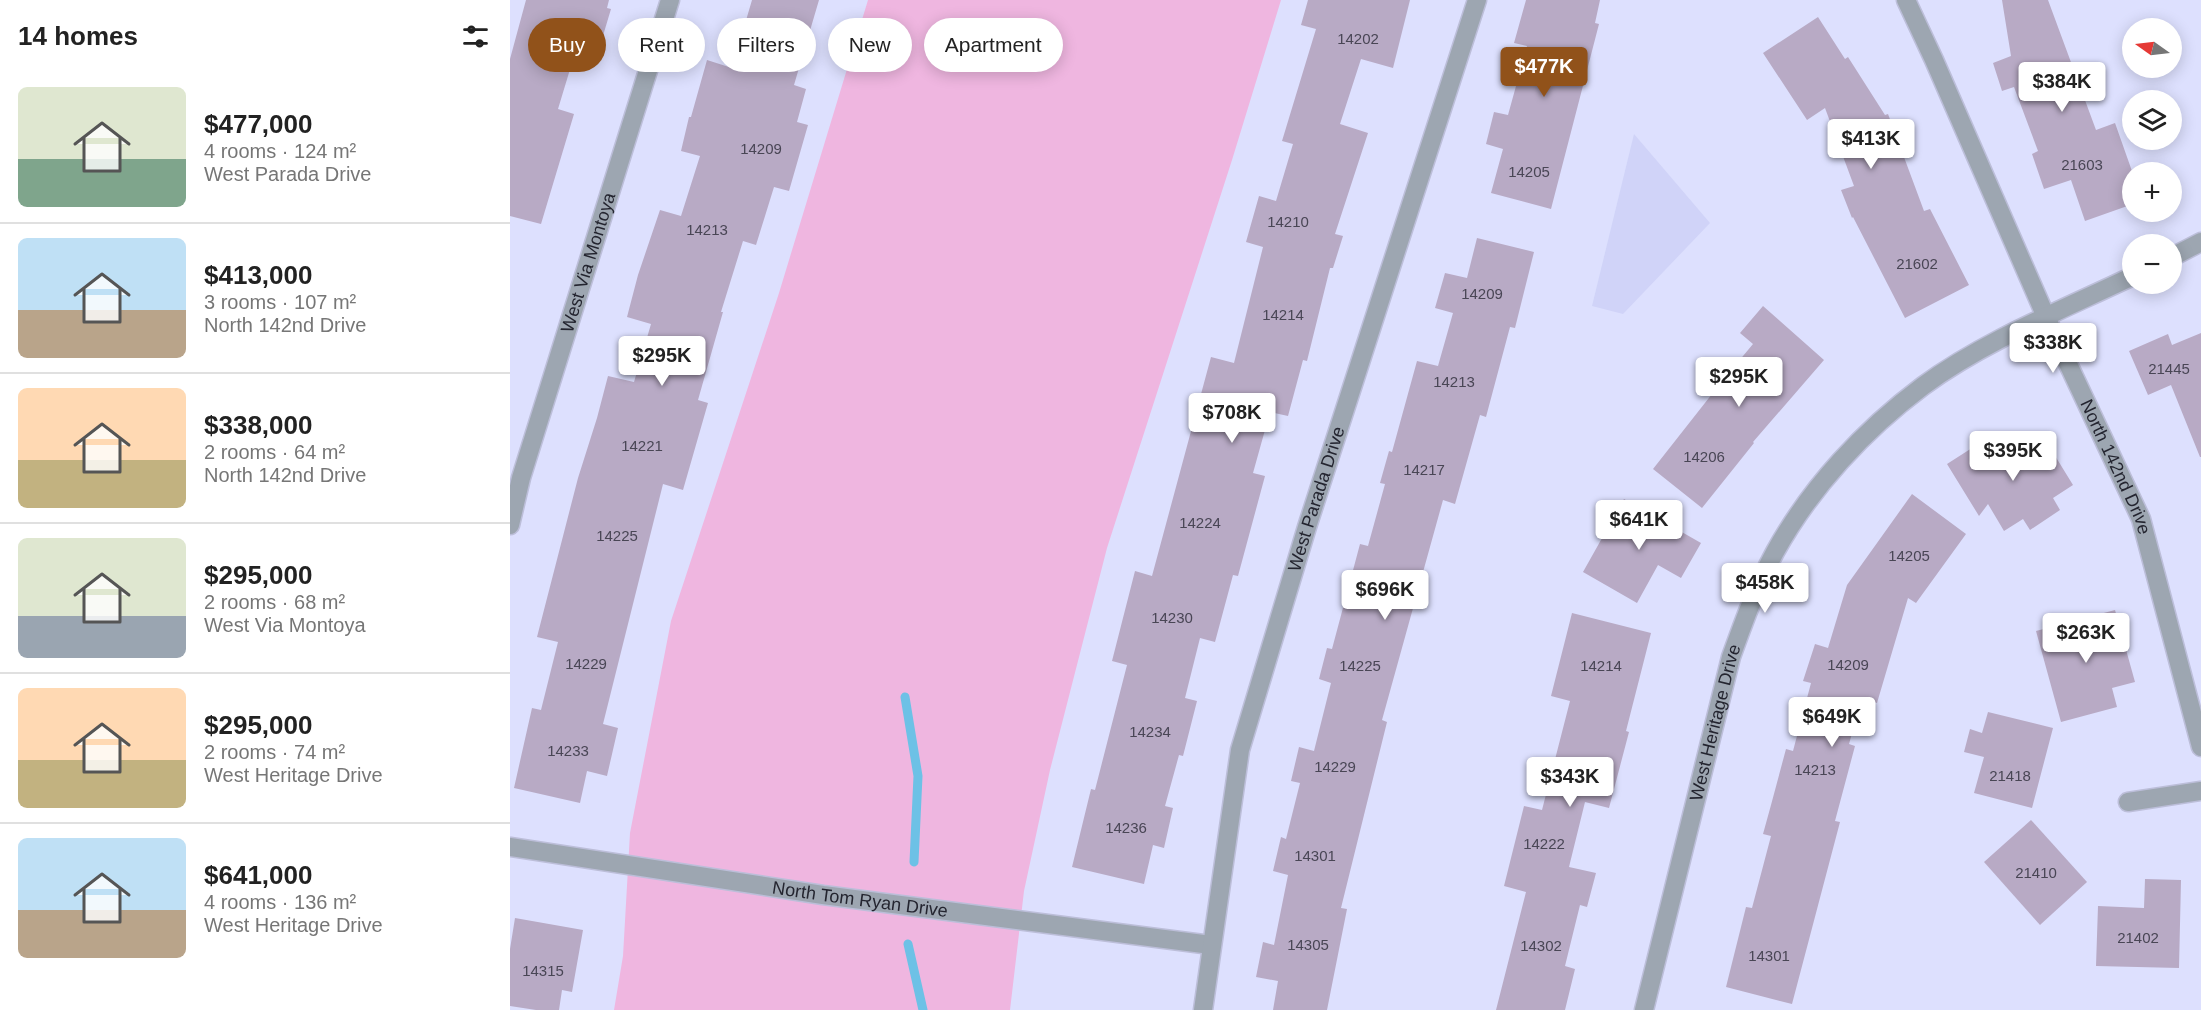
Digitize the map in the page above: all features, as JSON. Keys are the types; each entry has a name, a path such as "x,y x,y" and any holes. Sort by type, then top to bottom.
{"street":[{"name":"West Via Montoya","path":"510,525 524,467 670,0"},
{"name":"West Parada Drive","path":"1203,1010 1210,945 1240,750 1311,516 1477,0"},
{"name":"North 142nd Drive","path":"1906,0 2046,317 2141,519 2201,747"},
{"path":"2182,252 2201,242"},
{"name":"West Heritage Drive","path":"1644,1010 1731,657 1750,604 1776,552 1803,508 1865,435 1924,386 1955,366 2046,317 2122,281"},
{"path":"2128,802 2201,791"},
{"name":"North Tom Ryan Drive","path":"510,847 835,896 1210,945"}],"shaded area":[{"path":"868,0 1281,0 1107,548 1050,770 1024,891 1010,1010 614,1010 623,956 630,833 671,621 779,293 846,72 912,72 912,18 863,18"},
{"path":"1634,134 1710,223 1623,314 1592,306"}],"building":[{"path":"526,0 609,0 607,8 611,9 606,26 606,18 528,18 528,72 569,72 558,109 574,114 541,224 510,216 510,59"},
{"path":"752,0 819,0 814,18 747,18"},
{"path":"1308,0 1410,0 1393,68 1361,59 1340,124 1368,133 1335,234 1343,236 1333,268 1330,268 1307,361 1303,360 1288,416 1270,412 1253,473 1265,476 1238,576 1233,575 1215,642 1200,638 1185,698 1197,701 1183,756 1179,755 1165,806 1173,808 1164,848 1153,845 1144,884 1072,867 1091,789 1095,790 1127,665 1112,661 1135,571 1152,576 1211,357 1234,363 1263,247 1246,242 1259,196 1276,201 1293,144 1282,141 1316,29 1301,25"},
{"path":"1526,0 1600,0 1595,23 1599,24 1551,209 1491,193 1503,149 1486,144 1494,112 1508,115 1527,46 1514,43"},
{"path":"2002,0 2048,0 2096,130 2115,123 2122,150 2125,150 2129,162 2122,162 2122,208 2085,221 2071,180 2044,189 2032,154 2038,151 2014,87 2002,91 1993,63 2011,56"},
{"path":"1818,17 1845,59 1848,57 1885,115 1888,114 1924,211 1930,209 1969,285 1905,318 1852,218 1841,190 1854,186 1825,108 1807,120 1763,53"},
{"path":"707,60 717,63 717,72 798,72 794,85 806,89 797,122 808,125 789,191 774,187 756,245 743,241 721,312 723,312 698,400 708,403 683,490 663,484 603,724 618,728 607,776 587,771 580,803 514,788 532,708 541,710 558,642 537,637 578,478 608,376 634,382 651,324 627,317 638,275 660,210 681,216 700,156 681,151"},
{"path":"1477,238 1534,252 1515,328 1510,327 1486,417 1480,415 1455,504 1443,500 1382,720 1387,722 1341,908 1347,909 1327,1010 1273,1010 1278,981 1256,977 1263,942 1274,945 1288,875 1273,871 1281,837 1286,839 1300,783 1291,781 1299,747 1314,751 1331,683 1319,679 1327,648 1332,649 1360,544 1368,546 1385,484 1380,483 1389,451 1392,452 1417,361 1438,366 1453,313 1435,308 1445,273 1467,278"},
{"path":"1763,306 1824,360 1753,442 1702,508 1653,469 1753,344 1740,333"},
{"path":"2201,333 2200,457 2171,385 2148,395 2129,351 2168,334 2172,345"},
{"path":"2041,433 2073,485 2053,498 2060,510 2030,530 2023,519 2004,531 1988,504 1979,516 1947,464 1986,439 1999,460"},
{"path":"1912,494 1966,534 1916,603 1908,598 1877,703 1862,698 1849,744 1855,746 1835,821 1840,822 1792,1004 1726,987 1746,907 1752,908 1771,836 1763,834 1786,749 1793,751 1811,683 1803,681 1815,644 1828,648 1847,585"},
{"path":"1624,499 1701,543 1681,578 1658,565 1637,603 1583,572"},
{"path":"2115,610 2135,682 2112,688 2117,707 2061,722 2036,631"},
{"path":"1572,613 1651,633 1609,808 1585,802 1569,867 1596,873 1587,907 1580,905 1565,966 1575,969 1565,1010 1496,1010 1526,892 1504,886 1524,806 1542,810 1570,701 1551,696"},
{"path":"1988,712 2053,728 2032,808 1974,793 1984,757 1964,752 1970,729 1982,733"},
{"path":"2031,820 2087,882 2040,925 1984,862"},
{"path":"2145,879 2181,880 2179,968 2096,966 2098,906 2144,908"},
{"path":"515,918 583,930 572,992 562,990 559,1010 536,1010 510,1006 510,949"}],"waterway":[{"path":"905,697 918,776 914,862"},
{"path":"908,944 923,1010"}]}
